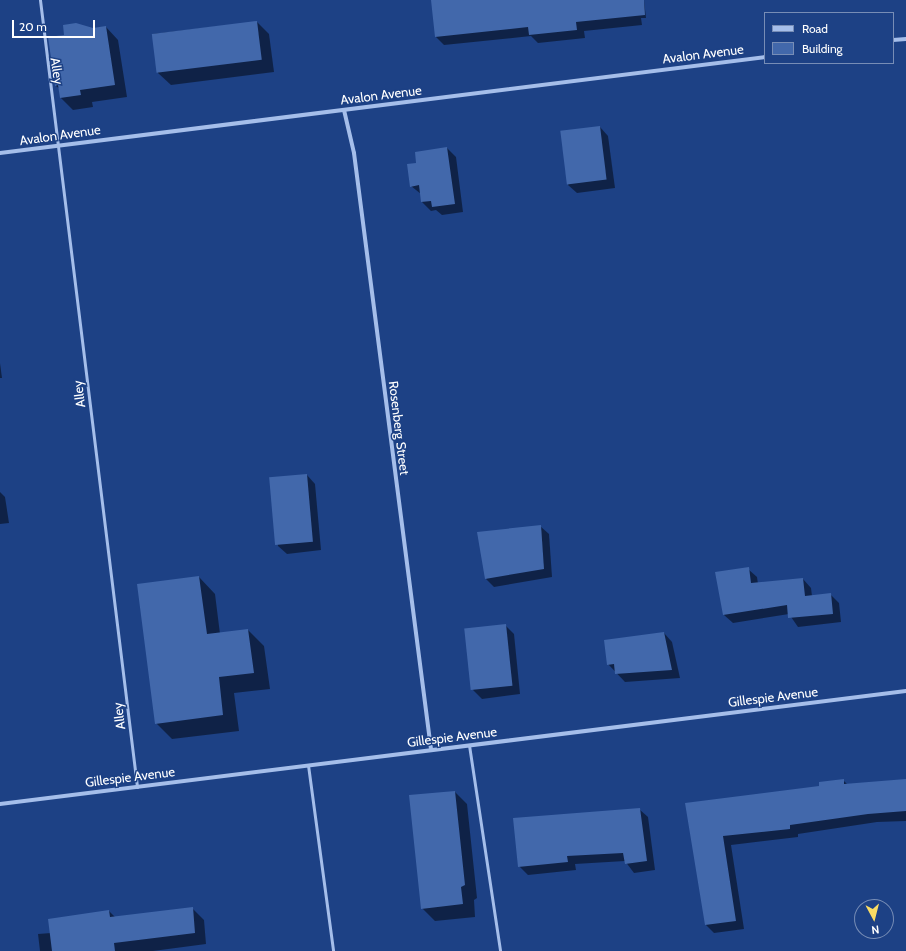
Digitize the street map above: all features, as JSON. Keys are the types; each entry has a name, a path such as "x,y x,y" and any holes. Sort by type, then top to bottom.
{"street":[{"path":"894,40 906,39"},
{"name":"Avalon Avenue","path":"0,153 764,57"},
{"name":"Rosenberg Street","path":"344,110 354,153 431,749"},
{"name":"Gillespie Avenue","path":"0,804 469,744 906,691"}],"lane":[{"name":"Alley","path":"40,0 51,107 59,145 137,787"},
{"path":"469,744 500,951"},
{"path":"308,765 333,951"}],"building":[{"path":"431,0 644,0 645,15 576,22 577,30 529,35 528,27 435,37"},
{"path":"257,21 262,60 157,73 152,34"},
{"path":"76,23 93,28 106,26 115,85 80,90 81,95 60,98 58,85 55,86 48,37 64,35 63,25"},
{"path":"600,126 607,180 567,184 560,131"},
{"path":"447,147 455,204 432,207 431,201 421,202 419,185 410,187 407,164 416,163 415,152"},
{"path":"307,474 313,542 275,545 269,477"},
{"path":"541,525 544,569 485,579 477,532"},
{"path":"749,567 751,583 803,578 805,596 831,593 833,614 788,618 787,605 723,615 715,572"},
{"path":"199,576 207,634 248,629 254,673 219,677 223,715 155,724 137,584"},
{"path":"506,624 512,686 471,690 464,628"},
{"path":"664,632 672,670 615,674 614,664 607,665 604,640"},
{"path":"844,779 844,784 906,779 906,811 868,814 790,825 790,829 723,836 736,921 705,925 685,803 819,786 819,782"},
{"path":"455,791 465,885 461,887 463,904 421,909 409,795"},
{"path":"640,808 647,861 625,864 623,853 567,856 568,862 518,867 513,818"},
{"path":"193,907 195,933 114,943 115,951 52,951 48,919 109,910 110,917"}]}
